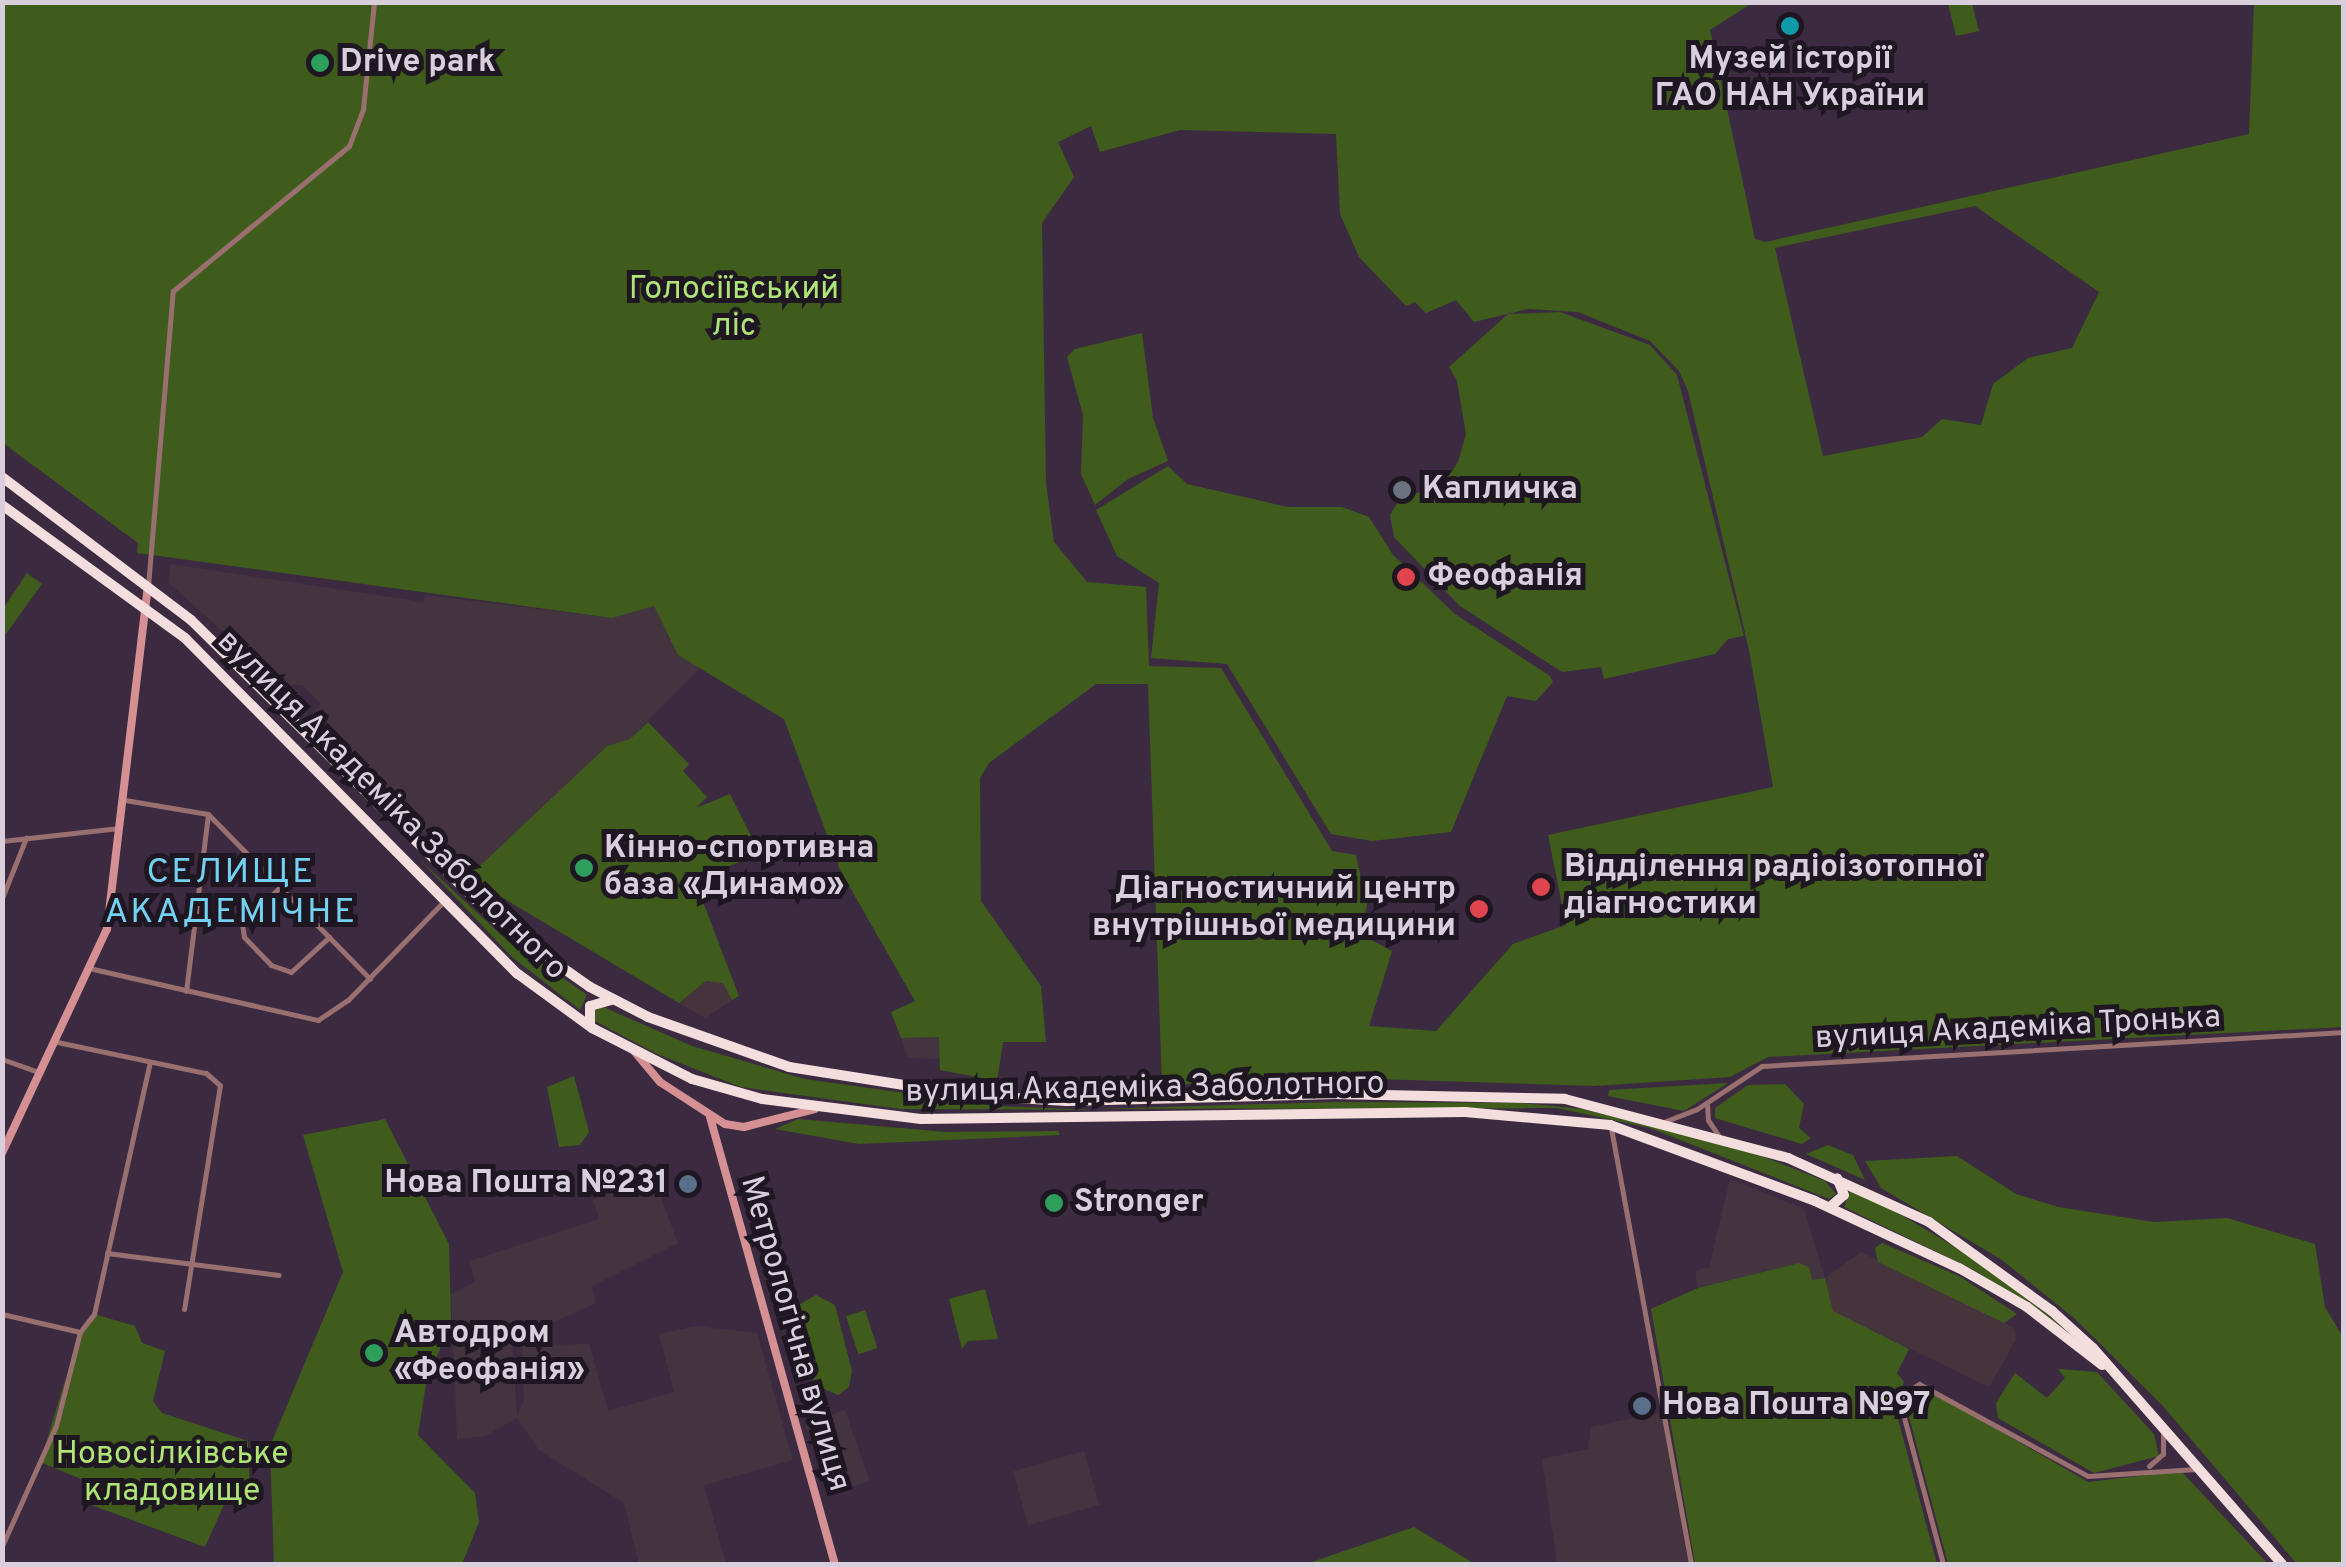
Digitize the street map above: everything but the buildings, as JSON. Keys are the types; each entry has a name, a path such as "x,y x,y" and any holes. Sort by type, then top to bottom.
{"highway":[{"name":"вулиця Академіка Заболотного","path":"2,476 148,586 265,690 474,901 612,1000 757,1059 968,1095 1053,1101 1519,1096 1666,1121 1718,1135 1837,1178 1929,1222 1999,1270 2074,1329 2282,1564"},
{"name":"вулиця Академіка Заболотного","path":"2,505 147,607 220,670 518,974 592,1028 634,1052 721,1088 818,1108 977,1120 1482,1112 1610,1125 1830,1207 1993,1287 2111,1371"},
{"path":"592,1028 590,1006 612,1000"},
{"path":"1830,1207 1844,1195 1837,1178"}],"street":[{"path":"2,1153 5,1140 88,980 108,929 147,607 173,291 349,146 363,109 374,2"},
{"path":"125,800 208,814 370,979"},
{"path":"186,991 208,814"},
{"path":"2,840 122,828"},
{"path":"2,898 26,838"},
{"path":"280,887 242,924 263,957 291,972 329,937"},
{"path":"93,969 318,1020 370,979 444,901"},
{"name":"вулиця Академіка Тронька","path":"1666,1121 1707,1103 1762,1066 2344,1032"},
{"path":"57,1042 206,1073 222,1092 187,1265 184,1309"},
{"path":"634,1052 660,1082 710,1117 744,1127 818,1108"},
{"path":"2,1059 41,1073"},
{"path":"2,1546 56,1426 80,1332 94,1314 150,1062"},
{"path":"1707,1103 1710,1128 1718,1135"},
{"name":"Метрологічна вулиця","path":"710,1117 835,1564"},
{"path":"1610,1125 1691,1564"},
{"path":"107,1253 279,1275"},
{"path":"2,1314 80,1332"},
{"path":"1943,1564 1902,1410 1911,1388 1930,1386 2088,1476 2199,1469"},
{"path":"2142,1470 2160,1459 2163,1428"}],"shaded area":[{"path":"170,564 423,602 425,595 612,618 654,605 678,655 700,668 630,739 607,746 468,877 309,717 321,704 302,685 281,684 169,583"},
{"path":"706,981 723,982 732,1000 705,1018 679,1003"},
{"path":"940,1037 940,1059 908,1058 901,1038"},
{"path":"653,1176 678,1243 592,1286 596,1303 512,1341 517,1416 524,1400 522,1345 589,1344 608,1411 674,1392 659,1334 696,1326 757,1333 793,1460 704,1485 726,1564 639,1564 624,1503 539,1450 517,1418 485,1436 457,1439 451,1294 475,1282 470,1261 599,1219 593,1200"},
{"path":"1730,1179 1804,1209 1825,1278 1812,1281 1799,1263 1698,1288 1695,1271 1709,1267"},
{"path":"1861,1252 2014,1328 2016,1340 1989,1387 1832,1311 1825,1278"},
{"path":"845,1410 869,1481 830,1495 805,1424"},
{"path":"1661,1412 1688,1564 1557,1564 1542,1459 1588,1449 1591,1427"},
{"path":"1084,1451 1099,1505 1028,1525 1013,1471"}],"green space":[{"name":"Голосіївський ліс","path":"2,3 1752,3 1710,30 1755,239 1765,242 2249,134 2254,3 2343,3 2343,1027 1768,1057 1730,1077 1594,1086 1346,1078 1162,1085 1148,684 1096,684 989,763 980,778 981,901 1041,986 1046,1042 1003,1042 997,1081 940,1070 939,1037 901,1038 891,1012 915,1001 840,870 784,719 678,655 654,606 612,618 137,553 138,543 3,443","holes":["1091,126 1100,152 1180,130 1336,134 1340,214 1359,257 1406,306 1415,302 1426,313 1456,300 1474,322 1528,309 1578,312 1650,341 1679,371 1688,391 1749,650 1773,787 1548,835 1566,925 1513,944 1436,1031 1369,1026 1392,951 1360,934 1367,905 1356,855 1332,851 1221,668 1149,666 1146,587 1087,582 1054,542 1046,483 1042,223 1074,177 1058,142","1975,206 2099,292 2072,348 2028,358 1993,384 1981,425 1942,419 1922,437 1823,456 1775,248"]},
{"path":"1948,3 1972,3 1979,31 1956,36"},
{"path":"1560,312 1650,345 1677,375 1744,636 1728,639 1715,654 1604,679 1601,667 1562,672 1460,606 1394,537 1390,515 1398,502 1447,479 1458,462 1466,434 1457,381 1449,367 1508,314"},
{"path":"1142,333 1153,418 1168,461 1128,479 1095,505 1081,474 1083,415 1067,357 1075,349"},
{"path":"1168,466 1187,484 1288,507 1342,507 1369,517 1393,555 1455,614 1550,676 1553,682 1536,701 1507,696 1451,832 1372,841 1331,834 1227,664 1151,658 1159,583 1117,556 1096,510"},
{"path":"27,573 42,584 3,638 3,609"},
{"name":"Кінно-спортивна база «Динамо»","path":"648,722 689,764 683,771 707,797 696,808 730,794 760,854 717,871 698,889 739,996 732,1000 723,983 706,981 679,1003 468,877 607,746 630,739"},
{"path":"420,860 500,934 587,995 580,1010 512,957"},
{"path":"601,1006 692,1046 805,1079 997,1106 1093,1110 901,1109 741,1087 657,1054 595,1021 594,1008"},
{"path":"574,1076 589,1132 580,1145 559,1147 547,1087"},
{"path":"1728,1083 1684,1111 1608,1096 1609,1090"},
{"path":"1785,1084 1804,1104 1799,1128 1811,1138 1802,1144 1715,1118 1715,1108 1748,1085"},
{"path":"1335,1102 1522,1103 1583,1109 1754,1153 1825,1181 1836,1194 1829,1199 1650,1128 1557,1108 1099,1109"},
{"name":"Автодром «Феофанія»","path":"385,1119 449,1244 451,1321 426,1384 418,1435 475,1493 479,1522 462,1564 274,1564 270,1446 343,1272 303,1135"},
{"path":"798,1119 946,1132 1058,1131 1060,1135 859,1144 775,1129"},
{"path":"1828,1145 1853,1155 1865,1180 1806,1154"},
{"path":"1957,1156 2016,1194 2058,1207 2154,1222 2227,1218 2315,1244 2325,1307 2343,1337 2343,1564 2297,1564 2162,1405 2074,1318 2002,1260 1881,1188 1865,1161"},
{"path":"1852,1186 1974,1258 2067,1330 1974,1270 1844,1207"},
{"path":"1882,1243 1959,1276 2017,1314 2004,1323 1878,1262 1875,1248"},
{"path":"1799,1263 1809,1267 1812,1280 1825,1278 1833,1311 1909,1349 1897,1373 1904,1382 1895,1408 1937,1564 1695,1564 1651,1309 1698,1288"},
{"path":"985,1289 998,1339 968,1341 962,1349 949,1299"},
{"path":"816,1295 835,1305 852,1371 849,1387 838,1395 815,1385 797,1320 800,1304"},
{"path":"865,1310 877,1348 858,1354 846,1316"},
{"name":"Новосілківське кладовище","path":"94,1314 135,1326 142,1343 165,1351 153,1401 162,1413 248,1441 250,1489 231,1489 205,1547 86,1503 93,1484 40,1462 80,1332"},
{"path":"2058,1369 2097,1372 2154,1434 2159,1456 2094,1473 1998,1418 1996,1403 2015,1373 2047,1398 2065,1378"},
{"path":"1914,1390 1929,1390 2088,1482 2181,1471 2268,1564 1948,1564 1907,1409"},
{"path":"1414,1527 1475,1564 1306,1564"}],"place":[{"name":"Музей історії ГАО НАН України","path":"1790,26"},
{"name":"Drive park","path":"320,63"},
{"name":"Капличка","path":"1402,490"},
{"name":"Феофанія","path":"1406,577"},
{"name":"Кінно-спортивна база «Динамо»","path":"584,868"},
{"name":"Відділення радіоізотопної діагностики","path":"1541,887"},
{"name":"Діагностичний центр внутрішньої медицини","path":"1479,909"},
{"name":"Нова Пошта №231","path":"688,1184"},
{"name":"Stronger","path":"1054,1203"},
{"name":"Автодром «Феофанія»","path":"374,1353"},
{"name":"Нова Пошта №97","path":"1642,1406"}],"district":[{"name":"СЕЛИЩЕ АКАДЕМІЧНЕ","path":"231,893"}]}
